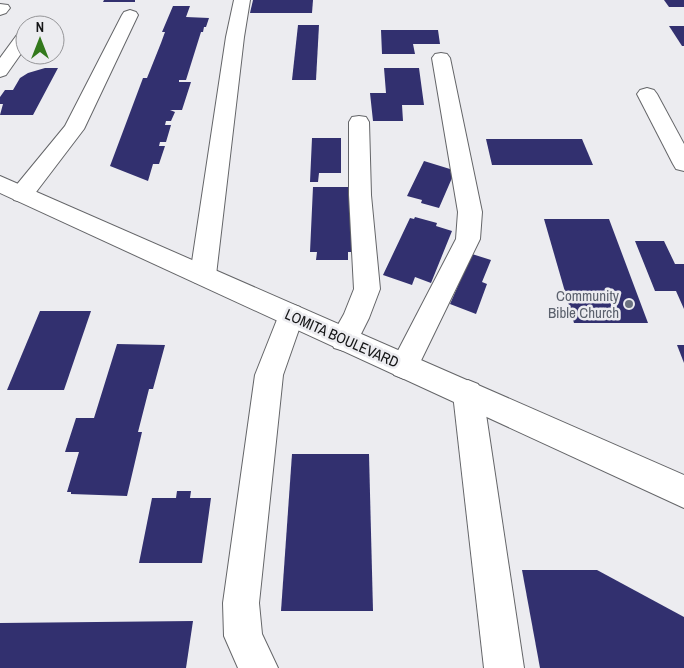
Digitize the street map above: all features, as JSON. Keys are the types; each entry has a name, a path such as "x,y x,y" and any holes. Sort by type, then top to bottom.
{"main road":[{"path":"203,275 235,36 242,0"},
{"path":"11,189 74,129 130,15"},
{"path":"0,71 15,50"},
{"path":"404,366 468,239 470,212 441,58"},
{"path":"647,94 684,164"},
{"path":"344,339 356,318 367,289 360,195 359,122"},
{"name":"LOMITA BOULEVARD","path":"11,189 684,492"},
{"path":"258,668 242,636 241,602 269,375 292,315"},
{"path":"468,394 504,668"}],"building":[{"path":"104,0 135,0 135,2 103,2"},
{"path":"253,0 313,0 312,13 250,13"},
{"path":"664,0 684,0 684,7 669,7"},
{"path":"173,6 190,6 186,17 209,18 206,27 201,32 186,80 179,80 179,82 191,82 182,110 170,110 175,112 171,121 166,121 165,125 171,125 166,142 160,142 159,146 165,146 159,164 153,164 148,181 110,166 143,78 147,78 161,43 165,32 162,32"},
{"path":"298,25 319,25 316,80 292,80"},
{"path":"669,26 684,26 684,46 682,46"},
{"path":"381,30 438,30 440,44 413,44 415,54 382,54"},
{"path":"45,68 58,68 33,115 0,115 3,104 0,104 0,97 5,90 13,90 20,78 28,73"},
{"path":"384,68 419,68 424,105 402,105 403,121 373,121 370,93 386,93"},
{"path":"312,138 341,138 341,173 319,173 318,182 310,182"},
{"path":"486,139 582,139 593,165 492,165"},
{"path":"424,161 450,169 452,178 439,208 421,203 422,200 407,196"},
{"path":"313,187 354,187 355,252 348,252 348,260 316,260 317,252 310,252"},
{"path":"415,217 437,223 436,226 452,231 431,283 415,277 412,285 383,275 410,218 414,219"},
{"path":"544,219 609,219 648,323 574,323"},
{"path":"635,241 664,241 675,264 684,264 684,309 676,291 655,291"},
{"path":"472,254 491,260 482,282 487,284 476,314 450,304"},
{"path":"40,311 91,311 64,390 7,390"},
{"path":"117,344 165,345 153,389 149,389 138,432 142,432 127,496 71,494 71,492 67,492 79,452 65,452 76,418 94,418"},
{"path":"677,345 684,345 684,363"},
{"path":"292,454 369,454 373,611 281,611"},
{"path":"177,491 191,491 190,498 211,498 202,563 139,563 152,498 176,498"},
{"path":"522,570 597,570 684,617 684,668 540,668"},
{"path":"193,621 186,668 0,668 0,623"}],"place":[{"name":"Community Bible Church","path":"629,304"}]}
